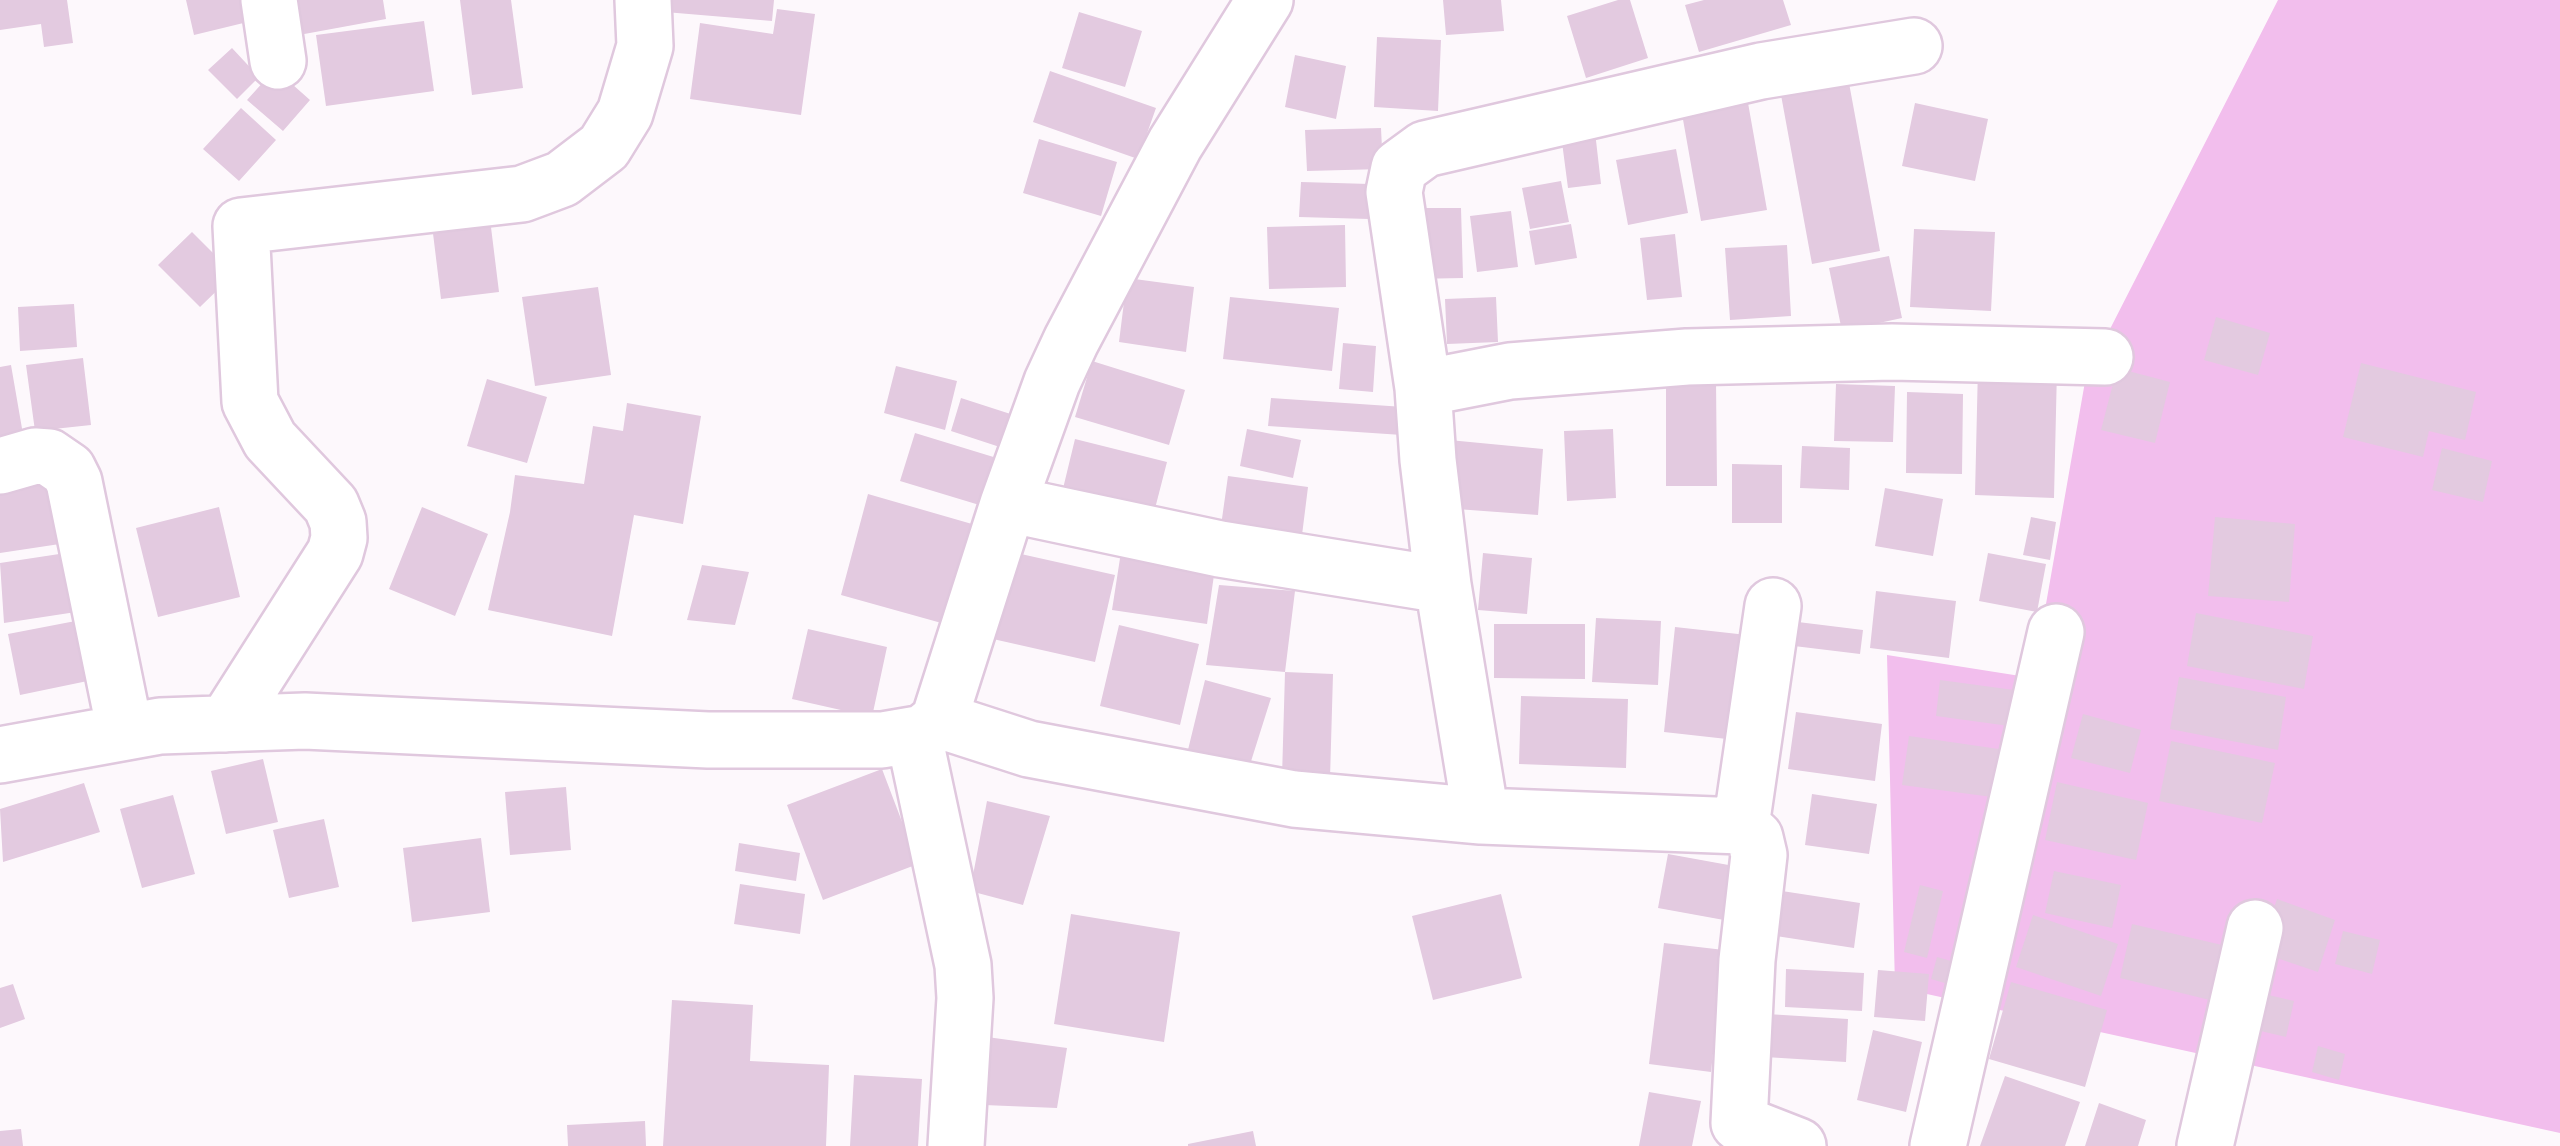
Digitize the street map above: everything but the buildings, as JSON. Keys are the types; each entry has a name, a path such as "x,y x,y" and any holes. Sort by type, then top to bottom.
{"street":[{"path":"269,0 278,61"},
{"path":"226,724 335,553 339,538 331,505 270,440 250,402 241,226 522,194 562,180 604,147 625,113 645,46 643,0"},
{"path":"956,1146 965,998 963,964 926,728 1071,341 1175,144 1265,0"},
{"path":"1481,816 1443,584 1424,388 1394,192 1399,168 1425,149 1761,71 1914,46"},
{"path":"1424,388 1510,371 1686,357 1892,352 2105,357"},
{"path":"0,466 35,456 48,457 68,470 74,482 125,731"},
{"path":"1008,504 1220,549 1443,584"},
{"path":"1740,826 1773,606"},
{"path":"1938,1146 2056,632"},
{"path":"0,755 125,731 304,721 708,740 882,740 926,728 1294,800 1481,816 1740,826 1755,838 1759,855 1746,960 1738,1134 1798,1146"},
{"path":"2205,1146 2255,928"}],"shaded area":[{"path":"2278,0 2560,0 2560,1133 1895,987 1887,655 2033,678 2086,376"}]}
